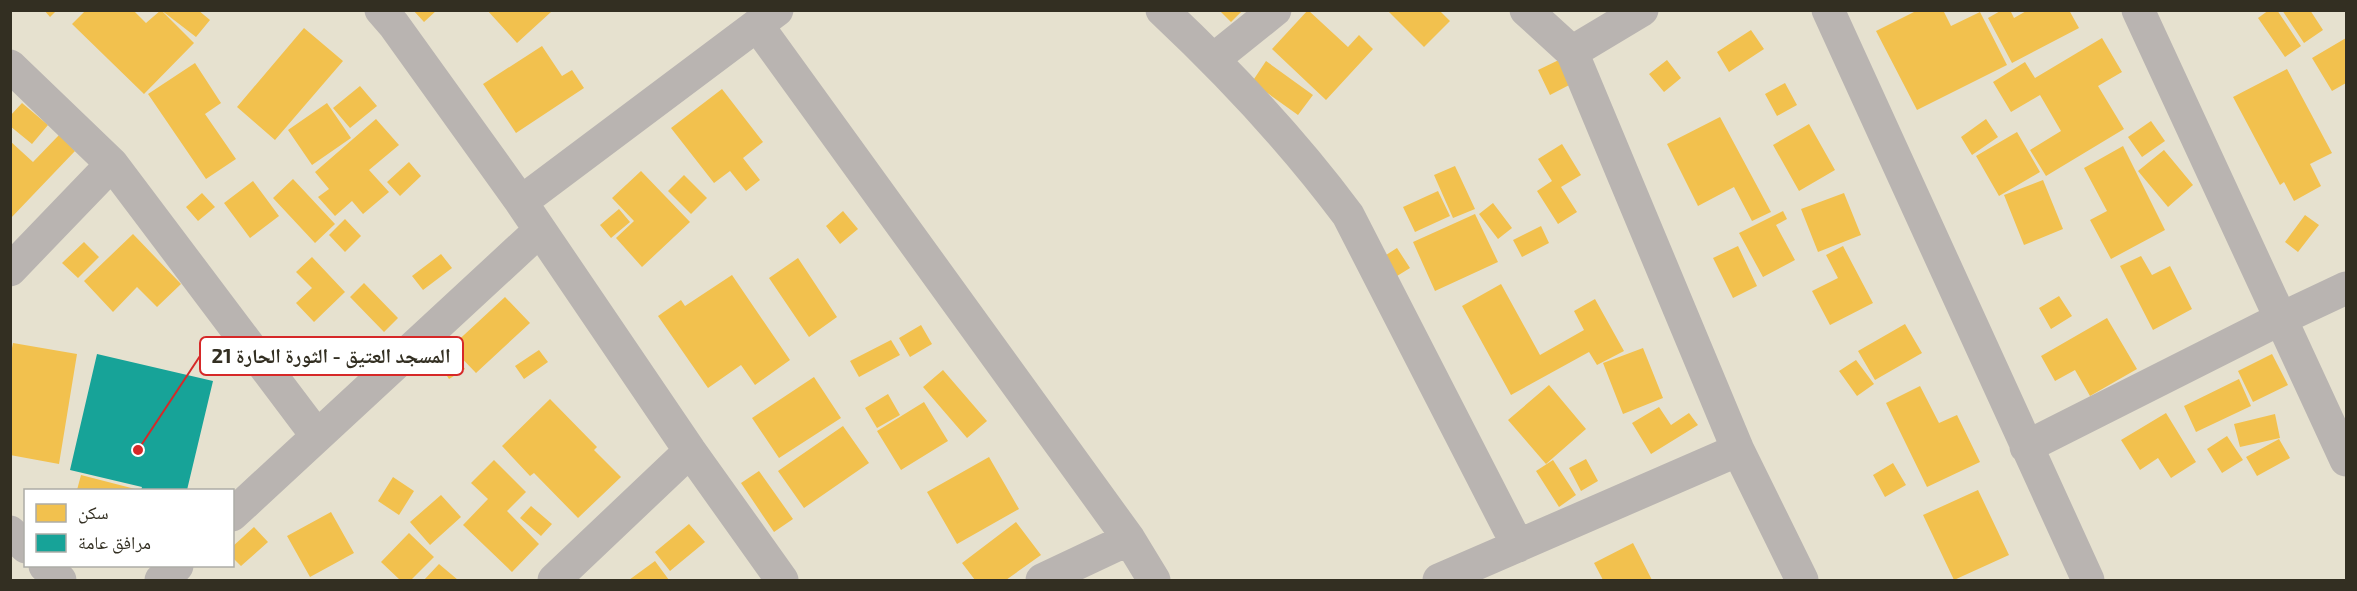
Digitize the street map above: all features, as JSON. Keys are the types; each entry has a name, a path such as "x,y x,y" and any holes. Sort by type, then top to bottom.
{"street":[{"path":"381,10 521,202 690,451 782,580"},
{"path":"1162,10 1214,59 1323,182 1348,215 1518,546"},
{"path":"1214,59 1275,10"},
{"path":"1526,10 1572,52 1738,450 1802,580"},
{"path":"1572,52 1642,10"},
{"path":"1828,10 2088,580"},
{"path":"2138,10 2346,460"},
{"path":"521,202 767,18 1129,539 1154,580"},
{"path":"10,66 112,164 318,436"},
{"path":"10,270 112,164"},
{"path":"234,512 539,231"},
{"path":"2026,447 2346,288"},
{"path":"1439,580 1738,450"},
{"path":"554,580 690,451"},
{"path":"10,532 24,545"},
{"path":"1042,580 1129,539"},
{"path":"46,567 60,580"},
{"path":"161,580 176,567"}],"building: سكن":[{"path":"44,10 57,10 50,17"},
{"path":"86,10 133,10 146,23 161,10 194,43 144,94 72,24"},
{"path":"161,10 198,10 210,20 196,37"},
{"path":"413,10 437,10 424,22"},
{"path":"487,10 549,10 551,12 517,43"},
{"path":"1219,10 1243,10 1231,22"},
{"path":"1308,10 1348,47 1359,35 1373,49 1326,100 1272,49"},
{"path":"1387,10 1439,10 1450,21 1424,47"},
{"path":"1918,10 1943,10 1951,26 1980,12 2007,65 1917,110 1876,31"},
{"path":"2002,10 2010,10 2014,18 2028,10 2069,10 2079,28 2012,63 1988,18"},
{"path":"2269,10 2277,10 2301,46 2285,57 2258,18"},
{"path":"2282,10 2310,10 2323,30 2304,43"},
{"path":"304,28 343,61 275,140 237,107"},
{"path":"1751,30 1764,49 1729,72 1717,52"},
{"path":"2102,38 2122,72 2098,86 2124,129 2046,176 2030,150 2061,131 2040,95 2011,112 1993,82 2025,62 2035,78"},
{"path":"2346,38 2346,83 2332,91 2312,58"},
{"path":"542,46 562,76 572,70 584,88 516,133 483,84"},
{"path":"1563,58 1575,82 1550,95 1538,70"},
{"path":"1667,60 1681,78 1664,92 1649,74"},
{"path":"1266,61 1313,95 1298,115 1252,82"},
{"path":"195,63 221,103 205,114 236,159 206,179 148,94"},
{"path":"2287,69 2332,153 2310,164 2321,186 2294,201 2284,182 2280,185 2233,97"},
{"path":"1785,83 1797,105 1777,116 1765,94"},
{"path":"360,86 377,106 350,128 333,108"},
{"path":"722,89 763,142 743,158 760,180 746,191 730,171 714,183 671,128"},
{"path":"22,103 48,125 32,144 10,126 10,116"},
{"path":"327,103 351,138 312,165 288,130"},
{"path":"1720,117 1771,212 1752,221 1734,187 1698,206 1667,144"},
{"path":"376,119 399,145 369,170 389,192 363,214 352,201 335,216 318,197 329,189 315,172"},
{"path":"1986,119 1998,137 1972,155 1961,137"},
{"path":"2151,121 2165,141 2142,157 2128,137"},
{"path":"1809,124 1835,170 1799,191 1773,145"},
{"path":"2017,132 2040,172 1999,196 1976,156"},
{"path":"59,135 75,151 10,219 10,141 33,162"},
{"path":"1562,144 1581,175 1561,187 1577,212 1558,224 1537,191 1552,181 1538,159"},
{"path":"2123,146 2165,230 2111,259 2090,220 2107,211 2084,168"},
{"path":"2164,150 2193,185 2168,207 2138,171"},
{"path":"409,162 421,176 400,196 387,182"},
{"path":"1455,166 1475,209 1453,218 1434,175"},
{"path":"641,171 690,222 642,267 616,238 634,221 612,198"},
{"path":"684,175 707,198 691,214 668,191"},
{"path":"293,179 335,224 315,243 273,198"},
{"path":"2043,180 2063,229 2024,245 2004,195"},
{"path":"253,181 279,216 250,238 224,203"},
{"path":"1438,191 1450,216 1415,232 1403,207"},
{"path":"202,193 215,207 198,221 186,207"},
{"path":"1844,193 1861,235 1818,252 1801,209"},
{"path":"1493,203 1512,228 1498,239 1479,214"},
{"path":"619,209 630,222 611,238 600,225"},
{"path":"843,211 858,229 840,244 826,226"},
{"path":"1783,211 1787,219 1776,225 1795,260 1763,277 1739,233"},
{"path":"1475,214 1498,262 1435,291 1413,242"},
{"path":"2305,215 2319,225 2298,252 2285,242"},
{"path":"345,219 361,236 345,252 329,235"},
{"path":"1541,226 1549,243 1522,257 1513,240"},
{"path":"133,234 181,284 157,307 137,287 113,312 84,281"},
{"path":"84,242 99,257 78,278 62,263"},
{"path":"1738,246 1757,286 1733,298 1713,258"},
{"path":"1843,246 1873,303 1830,325 1812,291 1838,278 1826,255"},
{"path":"1397,248 1410,268 1389,281 1375,262"},
{"path":"441,254 452,268 423,290 412,276"},
{"path":"2141,256 2152,275 2170,266 2192,309 2153,330 2120,266"},
{"path":"312,257 345,292 314,322 296,303 312,288 296,272"},
{"path":"798,258 837,317 809,337 769,278"},
{"path":"732,275 790,360 755,385 741,365 708,388 658,316 681,300 685,306"},
{"path":"364,283 398,318 384,332 350,297"},
{"path":"1501,284 1540,355 1584,330 1574,311 1595,299 1624,351 1597,365 1589,352 1511,395 1462,306"},
{"path":"2059,296 2072,316 2051,329 2039,308"},
{"path":"505,297 530,323 476,373 451,347"},
{"path":"2107,318 2137,369 2090,396 2075,370 2055,381 2041,356"},
{"path":"1905,324 1922,353 1875,380 1858,351"},
{"path":"921,325 932,344 910,357 899,338"},
{"path":"891,340 900,355 859,377 850,361"},
{"path":"13,343 77,354 59,464 10,455 10,358"},
{"path":"449,346 465,369 449,379 434,356"},
{"path":"1643,348 1663,398 1623,414 1603,363"},
{"path":"539,350 548,362 524,379 515,366"},
{"path":"2272,354 2288,385 2253,402 2238,371"},
{"path":"1856,360 1874,384 1857,396 1839,371"},
{"path":"943,370 987,421 967,438 923,387"},
{"path":"814,377 841,418 779,458 752,418"},
{"path":"2239,379 2251,406 2196,432 2184,406"},
{"path":"1549,385 1586,429 1546,464 1508,420"},
{"path":"1920,386 1939,423 1957,415 1980,462 1927,487 1886,403"},
{"path":"888,394 900,415 877,428 865,408"},
{"path":"550,399 597,447 594,450 621,477 578,518 534,473 530,476 502,446"},
{"path":"924,402 948,441 901,470 877,431"},
{"path":"1659,407 1671,425 1689,413 1698,425 1651,454 1632,423"},
{"path":"2166,413 2196,462 2171,478 2158,458 2140,470 2121,440"},
{"path":"2275,414 2280,438 2240,447 2234,424"},
{"path":"843,426 869,463 804,508 778,471"},
{"path":"2227,436 2243,460 2222,473 2207,449"},
{"path":"2279,439 2290,458 2257,476 2246,457"},
{"path":"989,457 1019,509 957,544 927,492"},
{"path":"1586,459 1598,481 1581,491 1569,468"},
{"path":"494,460 526,492 507,511 539,544 512,572 463,525 488,499 471,483"},
{"path":"1553,460 1576,495 1559,507 1536,471"},
{"path":"1893,463 1906,485 1885,497 1873,475"},
{"path":"759,471 793,519 774,532 741,483"},
{"path":"81,475 135,489 77,489"},
{"path":"393,477 414,491 399,515 378,501"},
{"path":"1978,490 2009,555 1954,580 1923,515"},
{"path":"441,495 461,517 430,545 410,522"},
{"path":"531,506 552,524 541,536 520,518"},
{"path":"331,512 354,553 310,577 287,536"},
{"path":"1016,522 1041,555 1006,580 975,580 962,563"},
{"path":"689,524 705,542 670,571 655,552"},
{"path":"254,527 268,542 241,566 234,559 234,545"},
{"path":"409,533 434,557 411,580 400,580 381,562"},
{"path":"1633,543 1652,580 1603,580 1594,563"},
{"path":"655,561 669,580 629,580"},
{"path":"439,564 458,580 424,580"}],"building: مرافق عامة":[{"path":"97,354 213,381 187,489 141,489 142,487 70,470"}],"place":[{"name":"المسجد العتيق - الثورة الحارة 21","path":"138,450"}]}
